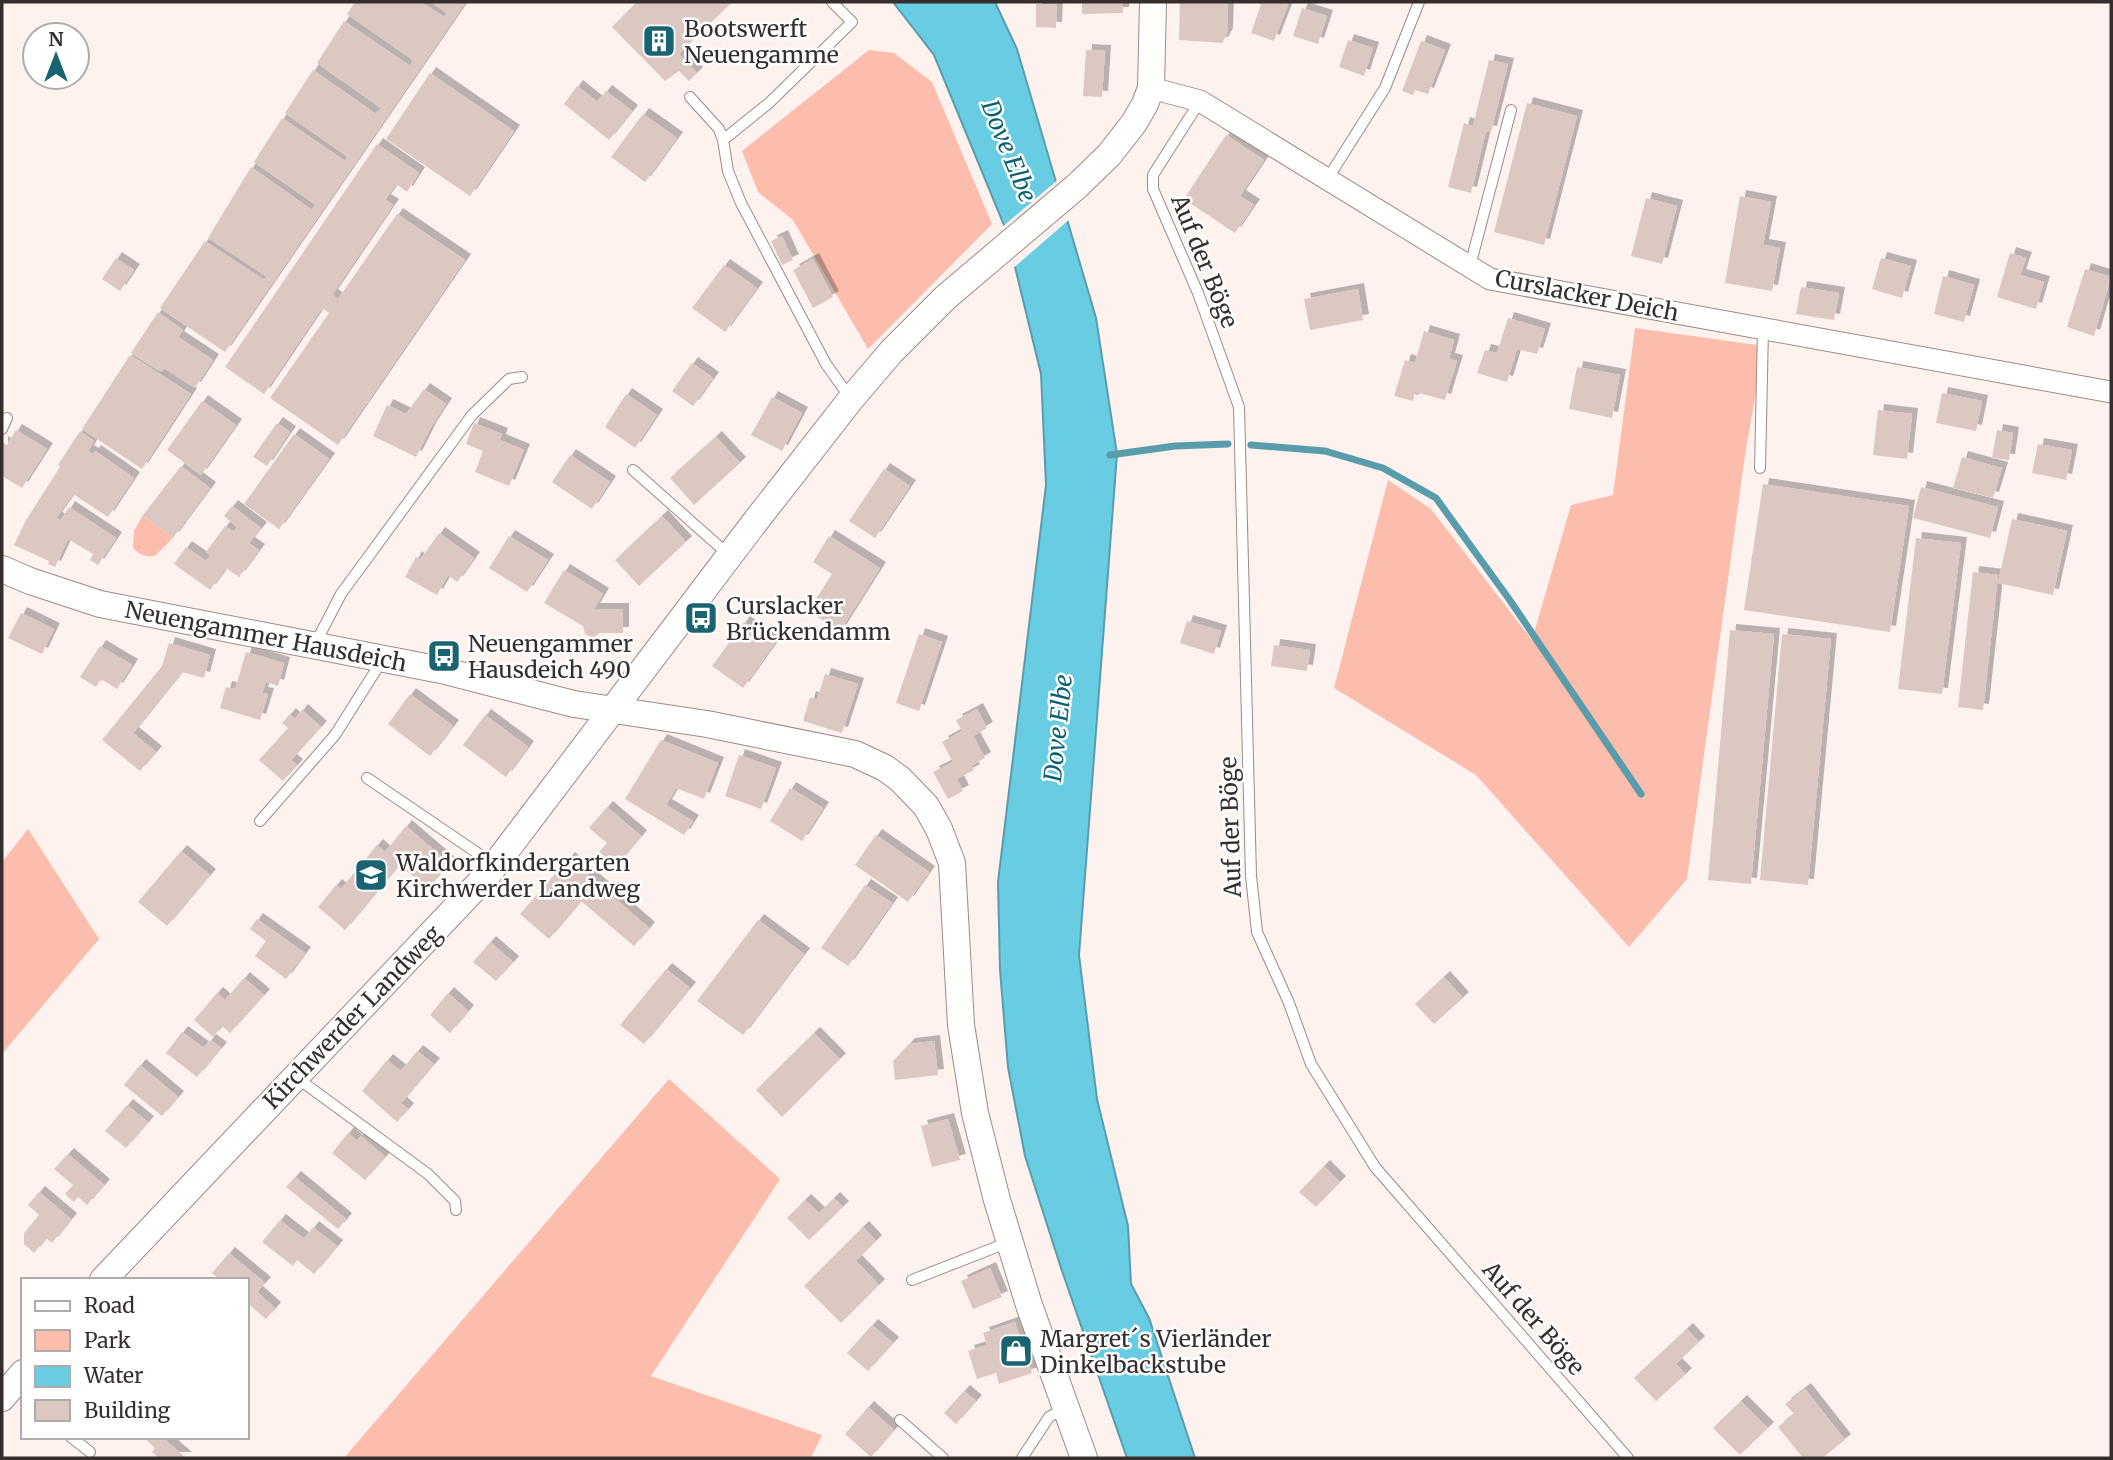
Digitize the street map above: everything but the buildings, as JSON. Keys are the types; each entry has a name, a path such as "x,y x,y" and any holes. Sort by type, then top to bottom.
{"street":[{"path":"614,710 851,399 892,351 946,298 1077,186 1109,155 1134,123 1151,88 1153,2"},
{"name":"Curslacker Deich","path":"1151,88 1200,101 1490,279 2111,391"},
{"name":"Neuengammer Hausdeich","path":"2,569 100,604 441,670 574,704 707,724 855,754 900,779 926,806 939,829 952,863 961,1025 982,1145 1010,1241 1084,1458"},
{"name":"Kirchwerder Landweg","path":"105,1278 495,864 614,710"}],"lane":[{"path":"723,140 769,103 852,22 832,2"},
{"path":"1328,178 1385,88 1419,2"},
{"path":"690,97 719,129 728,171 741,203 826,364 851,399"},
{"name":"Auf der Böge","path":"1200,101 1153,175 1153,190 1198,293 1239,407 1251,863 1256,932 1289,1003 1311,1064 1375,1167 1628,1458"},
{"path":"1470,266 1511,110"},
{"path":"1760,468 1763,329"},
{"path":"314,646 341,594 471,415 509,379 522,377"},
{"path":"633,470 730,556"},
{"path":"260,821 335,735 383,659"},
{"path":"367,778 495,864"},
{"path":"295,1076 428,1174 455,1201 456,1210"},
{"path":"912,1280 1010,1241"},
{"path":"1022,1458 1049,1417 1065,1408"},
{"path":"900,1420 943,1458"},
{"path":"74,1439 90,1452"}],"green space":[{"path":"869,50 894,53 932,82 992,224 868,349 793,220 758,192 742,151"},
{"path":"1635,328 1764,346 1745,455 1687,879 1629,947 1476,775 1334,688 1388,480 1431,509 1532,640 1571,505 1613,495"},
{"path":"143,515 173,538 155,556 143,555 133,548 134,531"},
{"path":"28,829 99,939 2,1054 2,862"},
{"path":"669,1079 780,1179 651,1376 822,1435 811,1458 344,1458"}],"water":[{"name":"Dove Elbe","path":"893,2 995,2 1017,49 1096,318 1117,454 1079,955 1097,1099 1128,1226 1131,1284 1149,1318 1195,1458 1127,1458 1025,1156 1008,1067 1000,970 998,882 1046,485 1041,374 1006,230 934,55"}],"pier":[{"path":"1060,178 1071,218 1011,270 1001,228"}],"waterway":[{"path":"1110,455 1175,446 1228,444"},
{"path":"1251,445 1325,451 1383,468 1436,498 1509,599 1641,794"}],"place":[{"name":"Bootswerft Neuengamme","path":"659,41"},
{"name":"Curslacker Brückendamm","path":"701,618"},
{"name":"Neuengammer Hausdeich 490","path":"444,656"},
{"name":"Waldorfkindergarten Kirchwerder Landweg","path":"371,875"},
{"name":"Margret´s Vierländer Dinkelbackstube","path":"1016,1351"}]}
